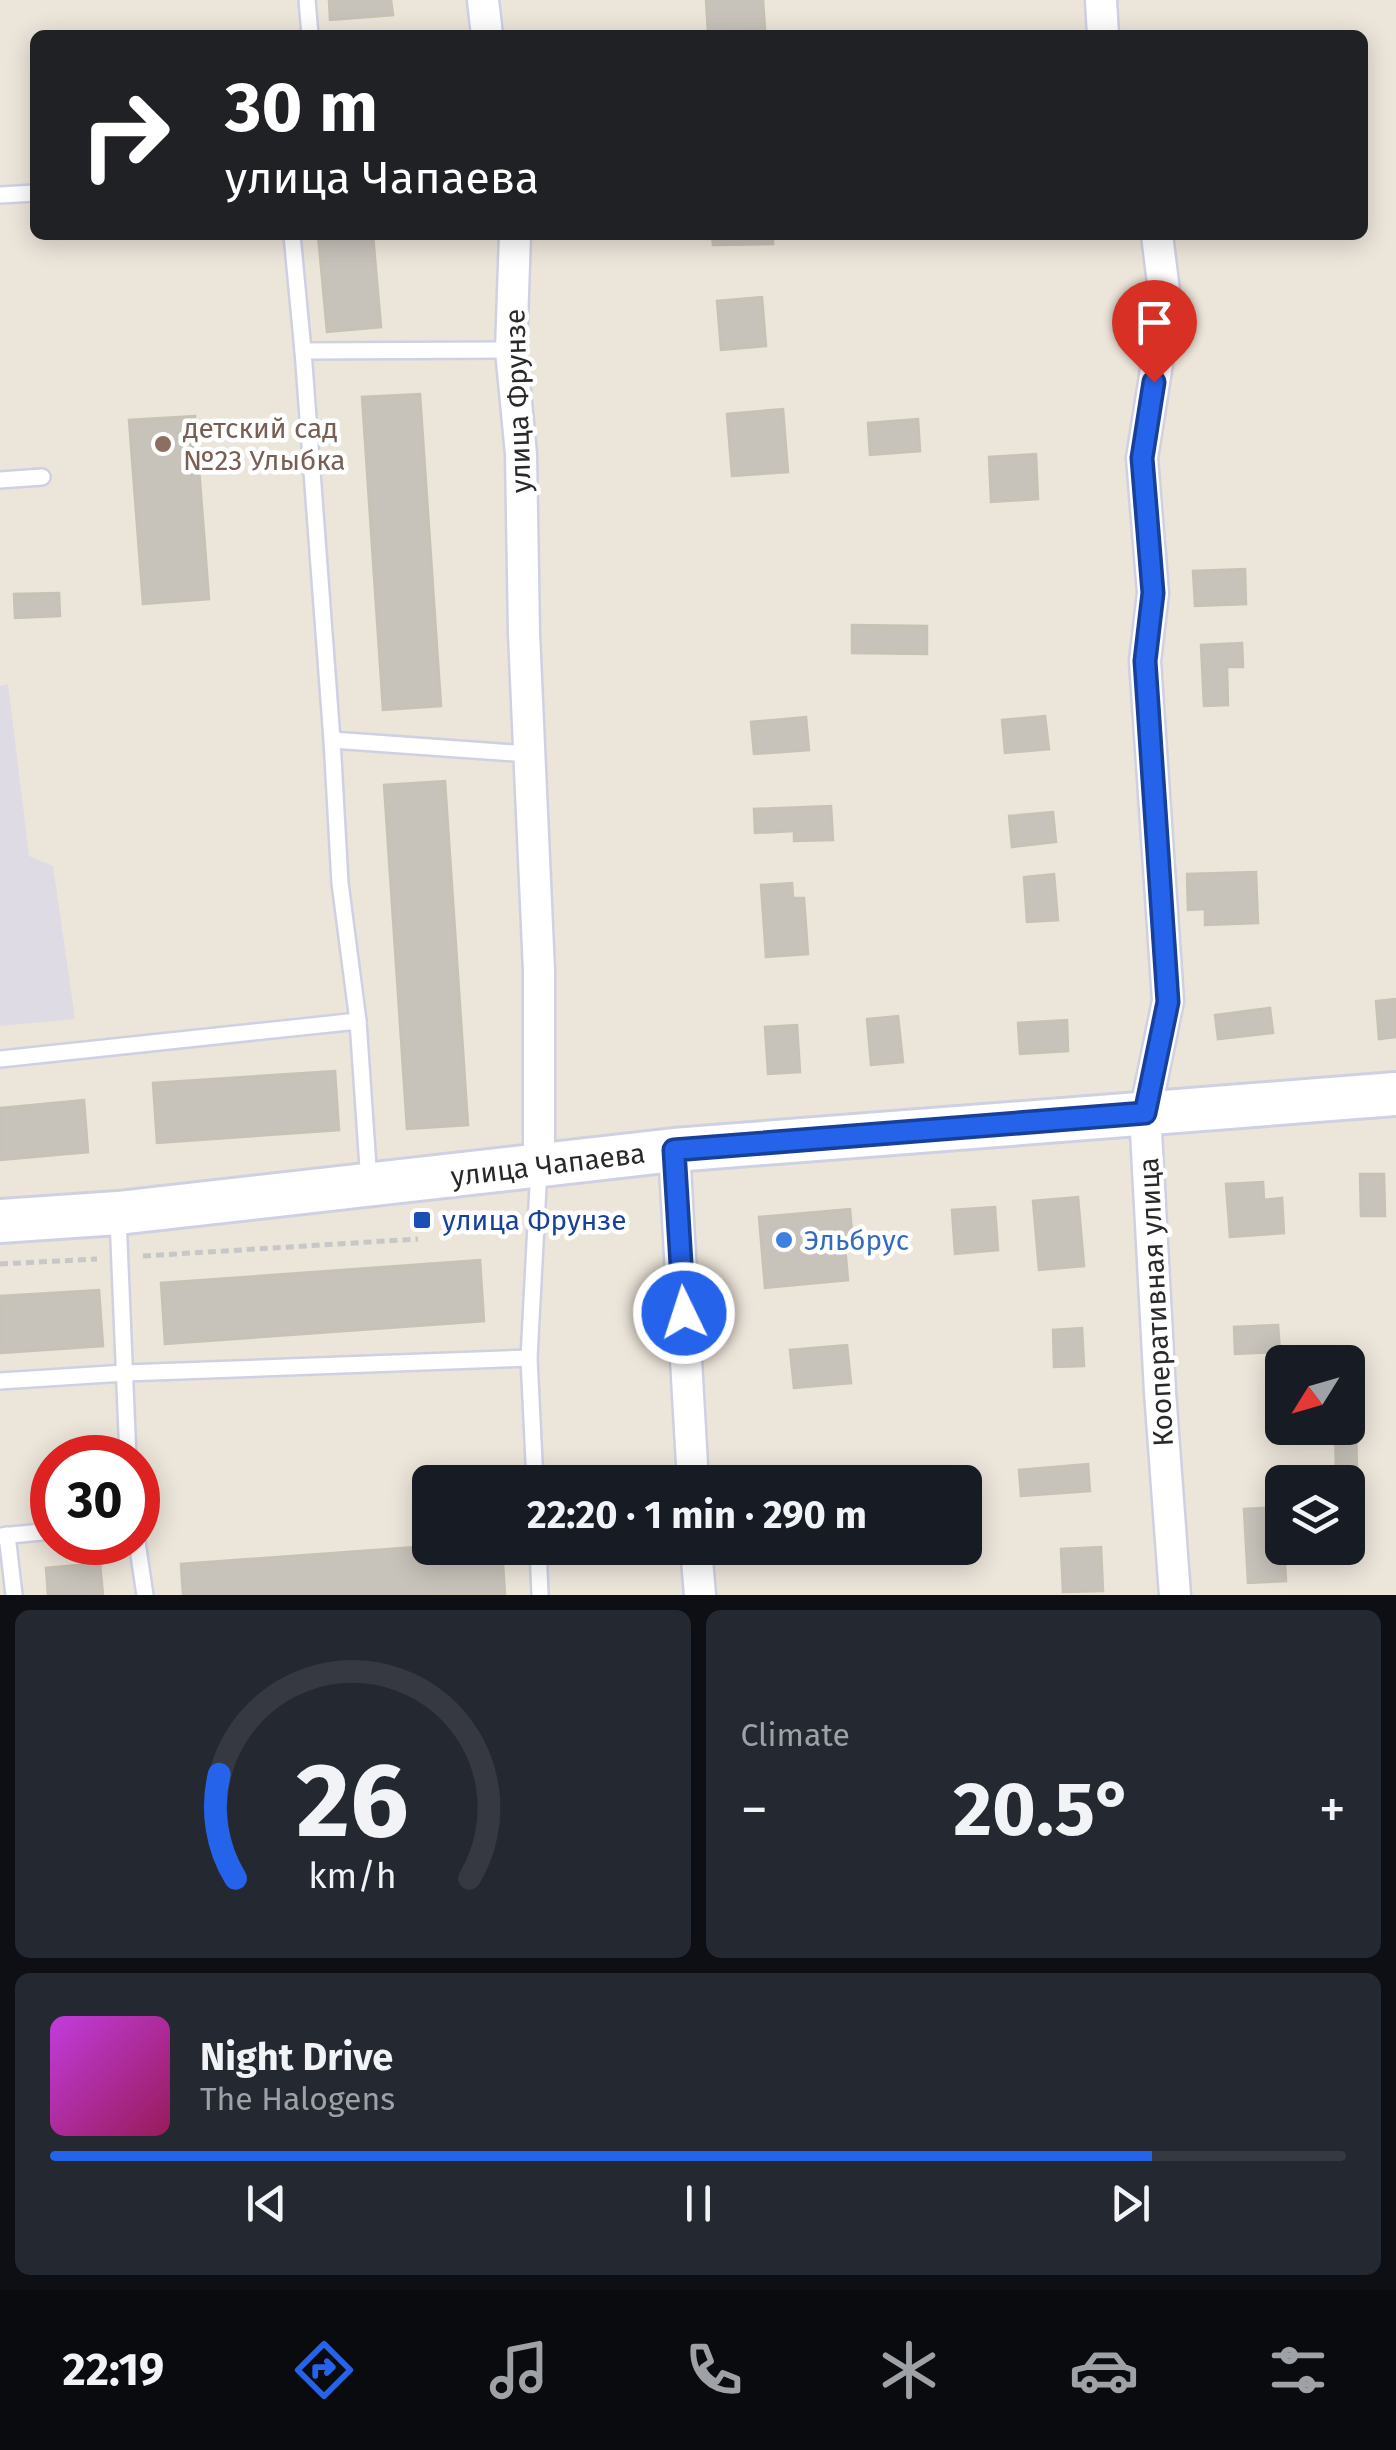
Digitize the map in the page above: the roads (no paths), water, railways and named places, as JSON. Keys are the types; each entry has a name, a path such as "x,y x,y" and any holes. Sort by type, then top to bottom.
{"street":[{"path":"483,0 486,30"},
{"path":"1101,0 1102,30"},
{"name":"улица Фрунзе","path":"515,240 511,350 521,454 539,971 540,1167"},
{"name":"Кооперативная улица","path":"1158,240 1166,307 1142,458 1153,593 1145,661 1168,1002 1145,1113 1176,1595"},
{"name":"улица Чапаева","path":"0,1221 118,1212 674,1150 1396,1094"},
{"path":"674,1150 692,1465"},
{"path":"697,1565 700,1595"}],"lane":[{"path":"307,0 310,30"},
{"path":"0,195 30,193"},
{"path":"293,240 304,351 340,884 358,1021 370,1185"},
{"path":"304,351 511,350"},
{"path":"0,480 42,477"},
{"path":"332,740 530,754"},
{"path":"0,1059 358,1021"},
{"path":"534,1465 529,1358 540,1167"},
{"path":"118,1212 127,1435"},
{"path":"0,1381 125,1372 529,1358"},
{"path":"14,1595 4,1535 30,1532"},
{"path":"140,1565 145,1595"},
{"path":"539,1565 540,1595"}],"place":[{"name":"детский сад №23 Улыбка","path":"163,444"},
{"name":"улица Фрунзе","path":"422,1220"},
{"name":"Эльбрус","path":"784,1240"}]}
